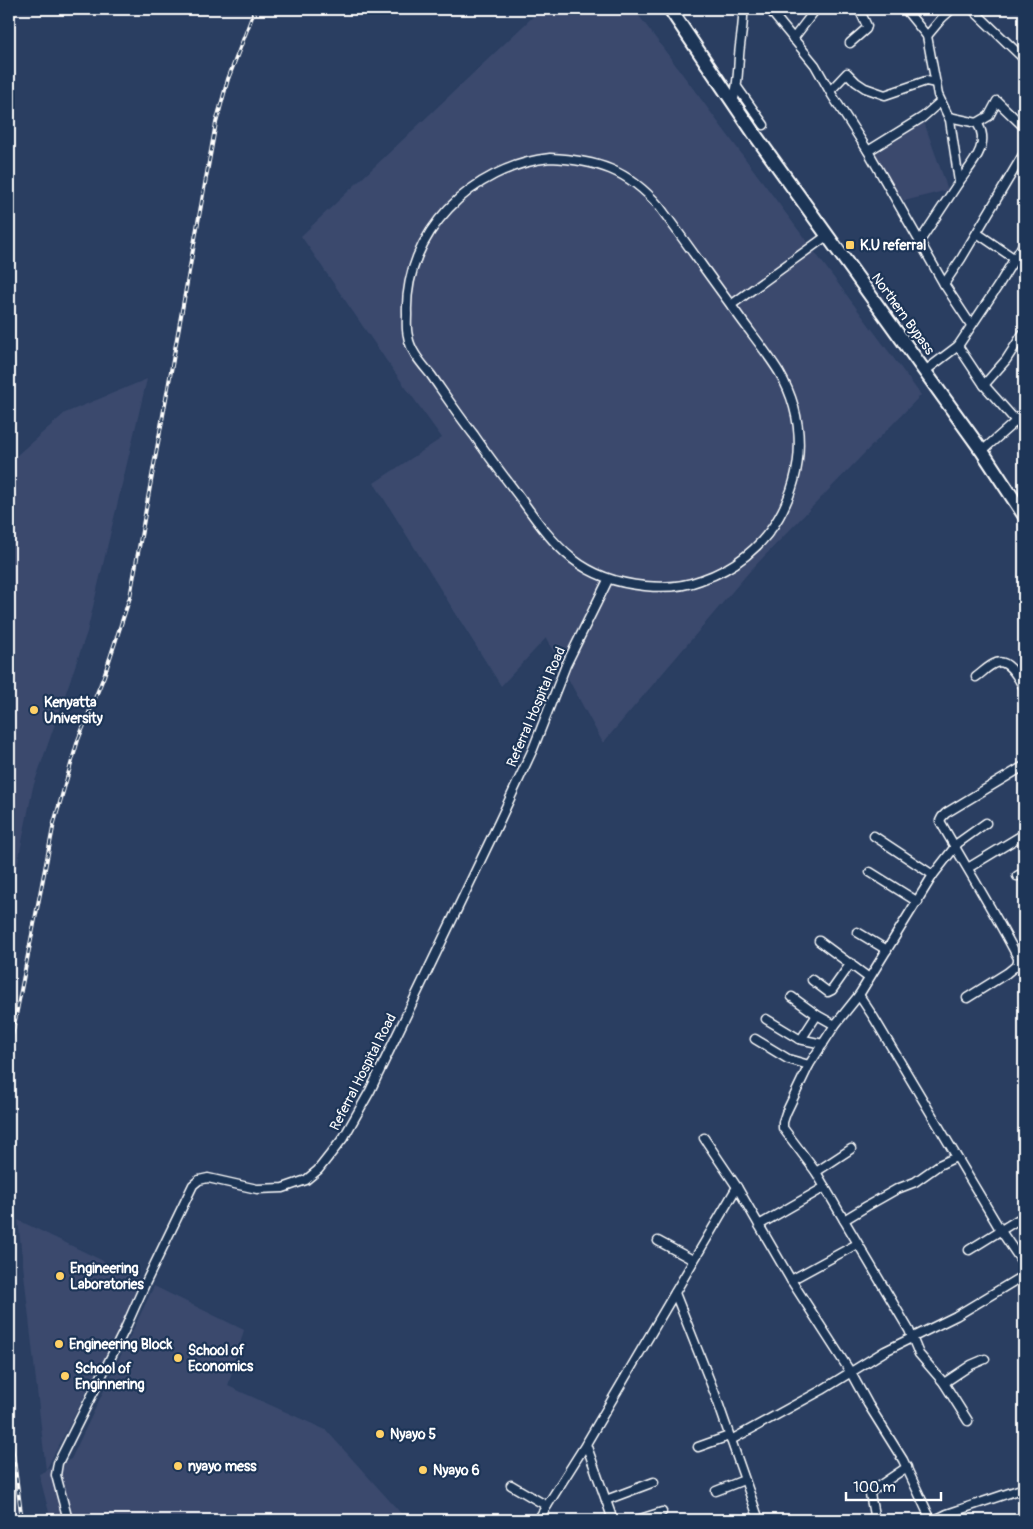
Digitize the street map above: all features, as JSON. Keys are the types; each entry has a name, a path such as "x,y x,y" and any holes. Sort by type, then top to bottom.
{"main road":[{"name":"Northern Bypass","path":"670,9 733,102 982,452 1024,515"}],"street":[{"path":"733,102 737,87 744,20 743,9"},
{"path":"769,9 815,65 868,152 944,284 971,325"},
{"path":"793,39 816,9"},
{"path":"850,42 867,26 859,9"},
{"path":"906,9 927,36 940,102 949,117 958,182"},
{"path":"927,36 952,9"},
{"path":"972,9 1024,59"},
{"path":"830,91 847,73 865,88 885,95 926,81 936,82"},
{"path":"737,87 764,125"},
{"path":"949,117 977,123 989,116 997,101 1024,127"},
{"path":"868,152 923,117 940,102"},
{"path":"920,241 982,147 981,129 977,123"},
{"path":"944,284 977,233 1024,153"},
{"path":"550,158 573,159 600,165 622,173 648,193 779,372 796,411 800,449 796,475 786,502 774,525 761,543 727,568 692,583 662,587 631,585 608,580 581,565 555,544 460,417 416,355 408,337 407,305 409,281 417,256 425,240 445,211 468,190 495,173 534,160 550,158"},
{"path":"977,233 1014,259"},
{"path":"731,305 828,236"},
{"path":"925,371 958,346 1024,243"},
{"path":"984,385 1006,360 1024,332"},
{"path":"958,346 984,385 1016,421"},
{"path":"982,452 1016,421 1024,411"},
{"name":"Referral Hospital Road","path":"68,1520 56,1475 58,1463 193,1185 198,1180 208,1178 257,1188 283,1188 306,1180 318,1170 344,1137 374,1082 499,822 533,749 566,664 608,580"},
{"path":"976,677 995,663 1001,662 1006,664 1024,688"},
{"path":"967,998 1015,967 1018,958 940,821 942,816 1024,766"},
{"path":"968,1421 944,1383 919,1354 909,1330 857,1244 825,1186 783,1128 782,1122 809,1065 835,1025 859,995 934,875 955,846 986,823"},
{"path":"968,868 1024,834"},
{"path":"874,836 934,875"},
{"path":"870,872 918,902"},
{"path":"857,932 887,950"},
{"path":"819,941 869,978"},
{"path":"812,980 828,992 832,990 851,963"},
{"path":"859,995 1000,1230 1024,1265"},
{"path":"792,997 835,1025"},
{"path":"799,1038 802,1038 817,1015"},
{"path":"766,1019 799,1038 823,1044"},
{"path":"755,1039 788,1059 809,1065"},
{"path":"704,1138 737,1187 791,1280 851,1373 907,1468 933,1520 1024,1488"},
{"path":"816,1172 851,1149"},
{"path":"844,1220 897,1189 915,1182 939,1165 956,1157"},
{"path":"759,1225 825,1186"},
{"path":"538,1520 586,1444 737,1187"},
{"path":"969,1250 1024,1216"},
{"path":"658,1240 693,1260"},
{"path":"791,1280 857,1244"},
{"path":"698,1447 730,1438 786,1411 885,1351 956,1316 1024,1275"},
{"path":"675,1293 714,1394 758,1520"},
{"path":"944,1383 985,1359"},
{"path":"586,1444 613,1520"},
{"path":"875,1520 870,1494 872,1490 907,1468"},
{"path":"716,1490 744,1480"},
{"path":"606,1500 654,1482"},
{"path":"511,1486 547,1506"},
{"path":"637,1520 662,1512"}],"shaded area":[{"path":"541,9 634,9 921,395 749,572 603,743 546,638 501,686 374,483 442,438 301,236"},
{"path":"924,122 948,190 904,201 873,155"},
{"name":"Kenyatta University","path":"147,379 87,632 33,787 9,906 9,462 65,413"},
{"path":"18,1220 145,1281 46,1470 71,1459 154,1286 244,1330 228,1386 326,1430 407,1520 51,1520 39,1474 46,1471"}],"railway":[{"path":"9,1051 54,823 78,740 104,676 130,597 216,123 228,79 255,9"},
{"path":"9,1423 22,1520"}],"place":[{"name":"K.U referral","path":"850,245"},
{"name":"Kenyatta University","path":"34,710"},
{"name":"Engineering Laboratories","path":"60,1276"},
{"name":"Engineering Block","path":"59,1344"},
{"name":"School of Economics","path":"178,1358"},
{"name":"School of Enginnering","path":"65,1376"},
{"name":"Nyayo 5","path":"380,1434"},
{"name":"nyayo mess","path":"178,1466"},
{"name":"Nyayo 6","path":"423,1470"}]}
